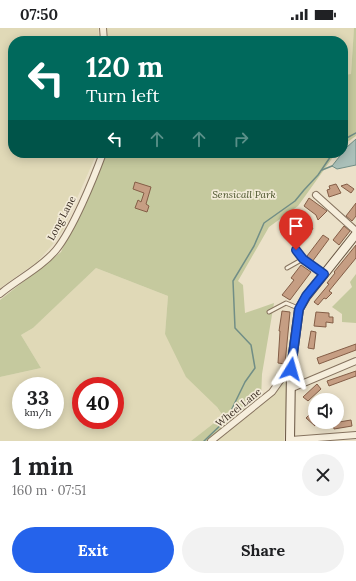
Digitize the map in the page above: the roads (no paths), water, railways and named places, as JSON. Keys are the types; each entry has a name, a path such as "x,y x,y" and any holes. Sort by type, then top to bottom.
{"street":[{"name":"Long Lane","path":"0,294 40,265 56,250 67,232 101,158"},
{"path":"316,195 356,231"},
{"path":"356,234 306,296 299,309 291,369 292,388 290,440 356,435"},
{"path":"292,388 356,361"},
{"name":"Wheel Lane","path":"211,441 272,392 287,371 291,369"}],"lane":[{"path":"296,250 303,259 324,274"},
{"path":"287,268 303,259"},
{"path":"269,312 286,303 299,309"}],"water":[{"path":"356,139 356,165 337,169 332,166 338,158 348,158 348,146"}],"waterway":[{"path":"348,137 356,133"},
{"path":"204,441 227,419 245,382 255,368 251,345 235,328 233,281 254,246 264,223 295,201 318,175 330,158"},
{"path":"322,170 332,166"}],"park label":[{"name":"Sensicall Park","path":"244,194"}]}
